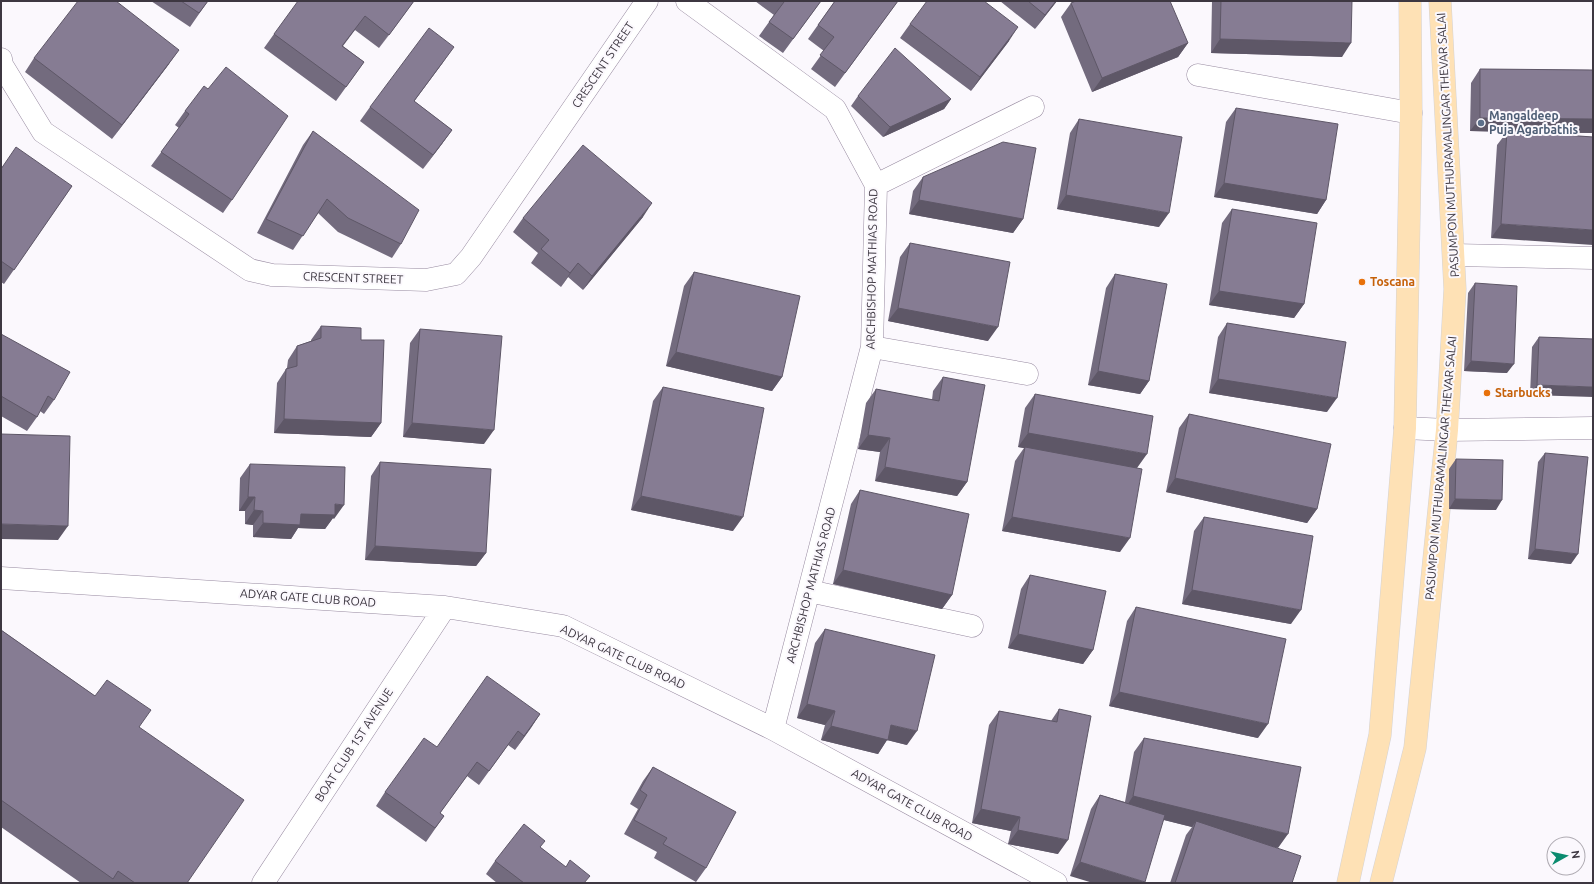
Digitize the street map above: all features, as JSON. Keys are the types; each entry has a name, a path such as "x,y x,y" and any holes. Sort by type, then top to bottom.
{"main road":[{"path":"1348,883 1380,735 1405,428 1411,113 1410,1"},
{"path":"1410,32 1434,1"},
{"name":"PASUMPON MUTHURAMALINGAR THEVAR SALAI","path":"1381,883 1415,748 1447,430 1455,290 1440,1"}],"street":[{"name":"CRESCENT STREET","path":"1,59 2,65 42,132 250,270 272,276 426,280 456,274 471,257 646,1"},
{"name":"ARCHBISHOP MATHIAS ROAD","path":"687,1 835,109 876,185 872,347 773,729"},
{"path":"1198,75 1411,113"},
{"path":"876,185 1033,107"},
{"path":"1454,255 1593,258"},
{"path":"872,347 1027,374"},
{"path":"1405,428 1447,430 1593,428"},
{"name":"ADYAR GATE CLUB ROAD","path":"1,578 445,607 563,626 773,729 1056,883"},
{"path":"809,591 972,626"},
{"name":"BOAT CLUB 1ST AVENUE","path":"263,883 445,607"}],"building":[{"path":"78,1 116,1 179,50 122,125 34,58"},
{"path":"181,1 208,1 199,13"},
{"path":"298,1 414,1 389,35 365,16 342,46 364,62 346,87 274,34"},
{"path":"783,1 821,1 793,39 769,22 784,2"},
{"path":"835,1 898,1 845,73 820,55 834,37 818,25"},
{"path":"927,1 984,1 1018,27 980,77 910,24"},
{"path":"1028,1 1056,1 1045,15"},
{"path":"1076,1 1170,1 1188,43 1102,78 1071,3"},
{"path":"1221,1 1352,1 1351,43 1220,39"},
{"path":"429,28 454,47 414,101 452,130 433,155 370,107"},
{"path":"895,48 951,99 890,127 858,96"},
{"path":"226,67 288,116 232,200 161,152 189,114 185,111 204,86 208,89"},
{"path":"1480,69 1593,70 1593,119 1480,118"},
{"path":"1236,108 1338,124 1326,200 1224,183"},
{"path":"1079,119 1182,137 1169,213 1066,195"},
{"path":"313,131 419,210 401,244 348,218 327,199 303,236 266,219"},
{"path":"1507,131 1593,137 1593,230 1501,224"},
{"path":"1003,142 1036,148 1023,219 919,200 923,177"},
{"path":"583,145 652,203 592,276 578,263 570,273 541,249 549,240 523,218"},
{"path":"16,147 72,186 14,270 1,261 1,169"},
{"path":"1232,209 1317,223 1304,304 1219,291"},
{"path":"910,243 1010,262 998,327 898,308"},
{"path":"694,272 800,296 782,377 676,352"},
{"path":"1115,274 1167,284 1149,381 1098,371"},
{"path":"1475,283 1517,286 1514,364 1471,361"},
{"path":"1227,323 1346,342 1337,398 1218,379"},
{"path":"321,326 361,328 361,340 384,340 381,423 284,419 286,369 297,366 297,346 321,338"},
{"path":"420,329 502,336 494,430 412,423"},
{"path":"1,334 70,372 54,400 48,396 37,417 1,396"},
{"path":"1539,337 1593,339 1593,387 1537,385"},
{"path":"943,377 985,385 967,482 885,467 890,438 868,435 876,389 939,401"},
{"path":"663,387 764,408 743,517 641,496"},
{"path":"1035,394 1153,416 1147,454 1028,433"},
{"path":"1189,414 1331,444 1317,509 1175,478"},
{"path":"1,434 70,436 68,526 1,524"},
{"path":"1025,447 1142,469 1130,538 1012,517"},
{"path":"1545,453 1588,457 1578,554 1535,549"},
{"path":"1456,459 1503,460 1502,500 1455,499"},
{"path":"380,462 491,469 486,553 375,546"},
{"path":"250,464 345,467 344,505 335,504 335,515 301,514 300,525 263,523 263,511 254,510 255,497 248,497"},
{"path":"860,490 969,514 952,595 843,570"},
{"path":"1204,517 1313,536 1301,610 1192,590"},
{"path":"1030,575 1106,591 1093,650 1018,634"},
{"path":"1136,607 1286,639 1268,724 1119,692"},
{"path":"825,629 935,655 917,731 891,725 888,740 831,726 835,711 807,704"},
{"path":"1,630 95,696 107,680 151,710 139,727 244,800 187,883 135,883 118,871 113,879 1,800"},
{"path":"487,676 540,714 524,736 518,731 489,771 477,762 440,813 444,816 435,828 385,792 424,738 437,747"},
{"path":"1059,709 1091,716 1068,840 1018,830 1020,817 981,809 999,711 1057,722"},
{"path":"1144,738 1301,767 1288,834 1133,796"},
{"path":"653,767 736,812 706,868 663,844 667,838 634,820 647,795 640,790"},
{"path":"1100,795 1165,815 1145,882 1080,862"},
{"path":"1196,821 1301,856 1292,883 1175,883"},
{"path":"524,824 545,841 540,847 566,867 570,860 590,876 584,883 524,883 495,861"}],"place":[{"name":"Mangaldeep Puja Agarbathis","path":"1481,123"},
{"name":"Toscana","path":"1362,282"},
{"name":"Starbucks","path":"1487,393"}]}
